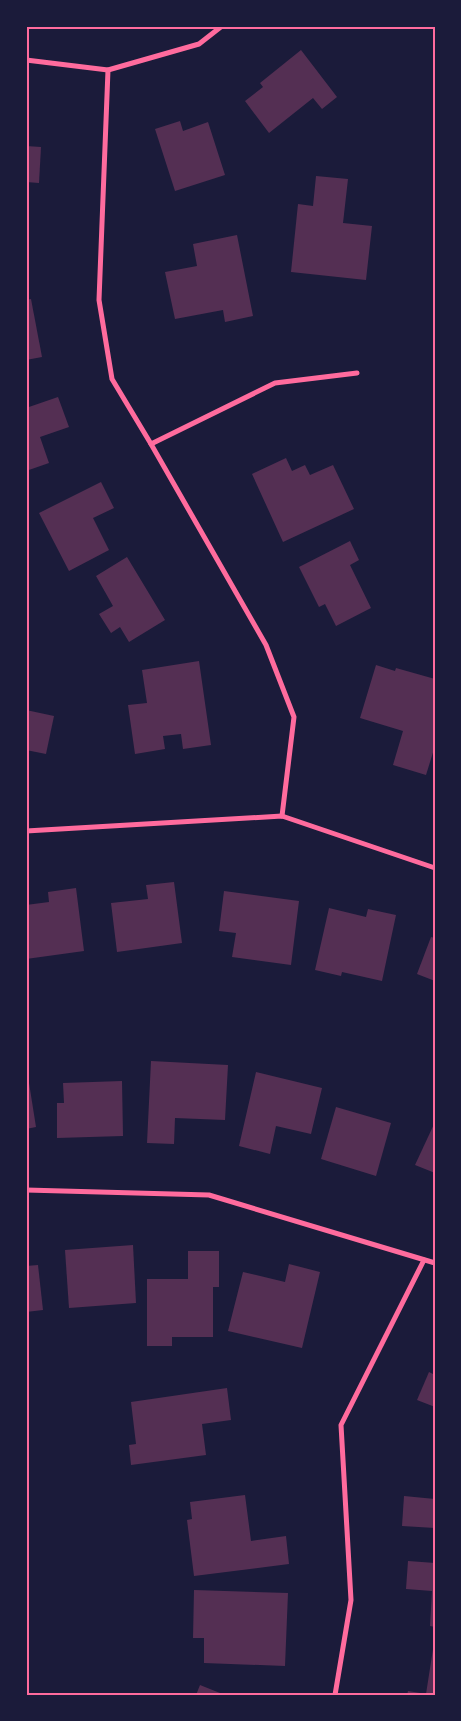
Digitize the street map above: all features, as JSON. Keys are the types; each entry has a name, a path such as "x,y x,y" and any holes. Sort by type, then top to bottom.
{"street":[{"path":"26,60 108,70 199,44 222,26"},
{"path":"108,70 99,300 112,380 151,444 266,645 294,718 282,816"},
{"path":"151,444 276,383 358,373"},
{"path":"26,831 282,816 435,868"},
{"path":"26,1190 209,1195 435,1263"},
{"path":"335,1695 351,1600 341,1425 424,1260"}],"building":[{"path":"301,50 337,97 322,109 313,98 269,133 245,101 263,87 260,83"},
{"path":"180,121 183,131 208,122 225,175 175,191 155,129"},
{"path":"26,146 41,147 39,183 26,182"},
{"path":"316,176 348,179 343,223 372,226 366,280 291,272 298,204 313,206"},
{"path":"237,235 253,316 225,322 223,310 175,319 165,272 197,266 193,244"},
{"path":"31,299 42,357 26,360 26,300"},
{"path":"58,397 69,427 40,437 49,463 26,471 26,408"},
{"path":"286,458 292,471 305,465 310,475 333,465 354,509 283,542 252,474"},
{"path":"101,482 114,508 93,518 109,550 69,571 39,513"},
{"path":"350,541 359,560 350,565 371,608 336,626 325,604 319,607 299,567"},
{"path":"127,557 165,620 129,642 120,627 111,633 99,614 113,606 96,576"},
{"path":"199,661 211,745 183,749 181,734 163,736 165,749 135,754 128,705 147,703 142,670"},
{"path":"376,665 395,671 396,668 435,679 435,746 426,775 393,765 403,731 360,718"},
{"path":"26,710 54,716 46,754 26,750"},
{"path":"174,882 182,943 117,952 111,903 148,899 146,885"},
{"path":"76,888 84,951 26,959 26,905 49,902 48,892"},
{"path":"224,891 299,901 291,965 232,957 236,933 219,931"},
{"path":"329,908 366,917 368,909 396,915 382,981 342,972 341,976 315,970"},
{"path":"431,937 435,938 435,981 417,974"},
{"path":"151,1061 228,1065 225,1120 175,1118 174,1144 147,1143"},
{"path":"26,1064 36,1127 26,1129"},
{"path":"256,1072 322,1088 311,1134 276,1126 270,1154 239,1146"},
{"path":"122,1081 123,1136 57,1138 57,1103 64,1103 63,1083"},
{"path":"336,1107 391,1123 376,1176 321,1159"},
{"path":"435,1122 435,1173 415,1165"},
{"path":"133,1245 136,1303 69,1308 65,1250"},
{"path":"188,1251 219,1251 219,1287 213,1287 213,1337 172,1337 172,1346 147,1346 147,1279 188,1279"},
{"path":"289,1264 320,1272 302,1348 228,1331 243,1272 285,1282"},
{"path":"38,1265 43,1310 26,1312 26,1266"},
{"path":"429,1372 435,1375 435,1407 417,1400"},
{"path":"227,1388 231,1420 202,1424 206,1455 131,1465 129,1445 136,1444 131,1402"},
{"path":"245,1495 251,1541 286,1536 289,1564 194,1576 187,1520 192,1519 190,1502"},
{"path":"404,1496 435,1499 435,1528 402,1526"},
{"path":"408,1561 435,1563 435,1627 430,1626 432,1591 406,1589"},
{"path":"194,1590 288,1593 285,1666 204,1663 204,1638 193,1638"},
{"path":"433,1649 435,1650 435,1695 407,1695 408,1691 426,1694"},
{"path":"200,1685 225,1695 196,1695"}]}
